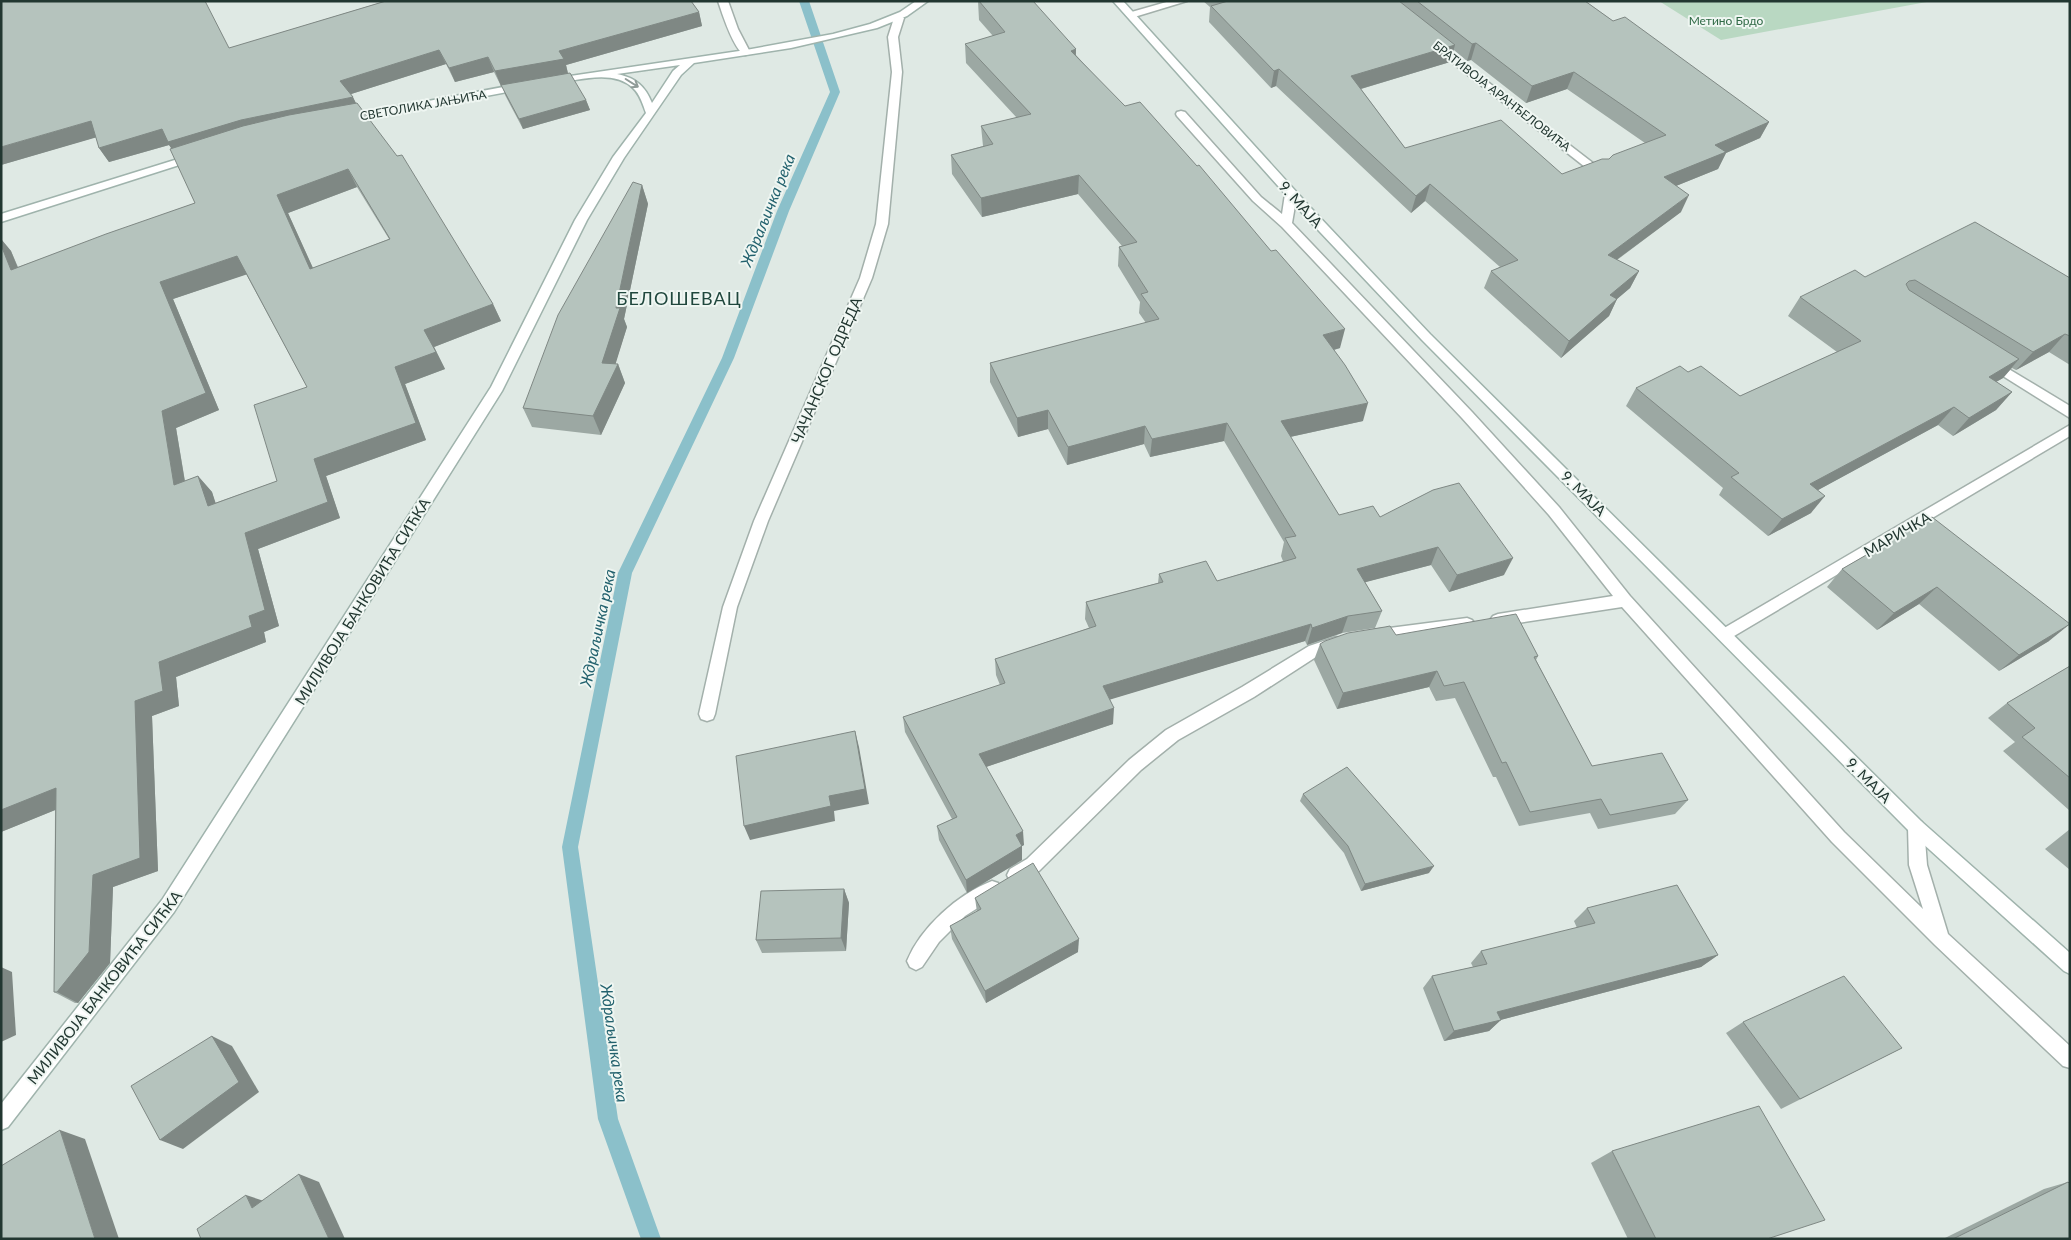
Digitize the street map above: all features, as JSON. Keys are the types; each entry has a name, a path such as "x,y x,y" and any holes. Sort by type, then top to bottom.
{"street":[{"path":"723,1 733,29 745,52"},
{"name":"СВЕТОЛИКА ЈАЊИЋА","path":"337,121 537,84 765,49 844,34 900,18 919,7 923,1"},
{"name":"9. МАЈА","path":"1118,1 1291,194 1426,338 1664,572 1724,635 1916,827 2070,965"},
{"path":"1131,15 1182,1"},
{"name":"ЧАЧАНСКОГ ОДРЕДА","path":"707,714 730,607 761,521 866,278 882,224 897,72 893,37 900,18"},
{"name":"БРАТИВОЈА АРАНЂЕЛОВИЋА","path":"1427,37 1598,172"},
{"name":"МИЛИВОЈА БАНКОВИЋА СИЋКА","path":"1,1120 168,906 496,388 581,220 619,156 651,113 677,73 690,61"},
{"path":"597,74 620,77 637,84 651,113"},
{"path":"1181,114 1257,199 1286,224 1467,415 1554,511 1625,600 1838,837 1941,938 2070,1059"},
{"path":"1,218 207,153"},
{"path":"1286,224 1291,194"},
{"path":"1981,356 2070,413"},
{"name":"МАРИЧКА","path":"1724,635 2070,430"},
{"path":"916,961 933,936 959,910 1033,865 1135,765 1172,736 1248,692 1314,650 1356,639 1514,618 1625,600"},
{"path":"1916,827 1918,865 1941,938"}],"green space":[{"name":"Метино Брдо","path":"1659,1 1932,1 1721,40"}],"building":[{"path":"1,1 205,1 229,48 386,1 691,1 699,12 559,51 564,59 495,71 488,57 449,68 439,50 340,81 353,97 241,120 168,142 162,129 99,148 91,121 1,147"},
{"path":"979,1 1033,1 1076,49 1071,51 1125,106 1140,102 1197,166 1199,165 1271,251 1276,250 1345,329 1323,335 1345,365 1368,403 1281,421 1339,515 1373,506 1380,517 1433,490 1459,483 1513,558 1457,575 1438,547 1357,569 1382,611 1348,616 1312,628 1311,624 1103,686 1114,708 979,754 1023,831 1016,835 1022,846 966,880 937,826 957,817 903,717 1005,683 995,659 1096,626 1086,602 1163,582 1159,574 1206,561 1217,581 1296,558 1285,538 1296,536 1227,423 1152,439 1145,426 1068,447 1048,410 1017,418 990,363 1159,319 1141,294 1148,292 1119,247 1137,242 1079,175 981,198 951,155 993,144 981,126 1031,114 965,44 1005,32"},
{"path":"1228,1 1399,1 1455,45 1351,76 1405,148 1501,120 1562,174 1602,159 1609,159 1613,155 1666,135 1574,72 1532,86 1476,43 1472,44 1417,1 1585,1 1613,21 1625,17 1769,122 1715,145 1726,152 1664,177 1689,195 1608,255 1639,271 1610,295 1617,299 1569,341 1491,271 1518,260 1430,184 1416,196 1279,69 1274,71 1211,6"},
{"path":"570,73 586,100 519,119 501,85"},
{"path":"357,103 397,156 402,155 493,304 424,330 436,352 395,367 416,423 314,459 328,502 245,533 265,610 249,616 252,627 159,662 163,691 135,701 140,858 93,875 89,952 57,992 54,992 56,788 1,810 1,245 11,270 195,203 170,149 243,126 289,115","holes":["348,169 390,239 310,269 277,195","237,256 307,387 254,405 277,481 208,506 198,476 174,485 162,411 206,393 160,282"]},
{"path":"633,182 642,185 616,308 620,308 602,363 618,364 593,416 523,408 558,315"},
{"path":"1975,222 2070,278 2070,336 2065,334 2033,352 1915,280 1909,281 1906,284 1909,290 2019,359 1989,377 2012,392 1969,418 1954,407 1810,484 1825,496 1782,519 1731,477 1739,473 1636,388 1680,366 1688,372 1701,366 1740,396 1861,341 1800,297 1855,270 1865,277"},
{"path":"1932,517 2070,624 2019,655 1937,587 1894,613 1842,569"},
{"path":"1516,614 1538,656 1534,657 1592,766 1662,753 1688,800 1610,815 1601,799 1530,812 1506,762 1502,763 1464,682 1444,686 1437,671 1343,693 1320,644 1348,633 1390,626 1396,635"},
{"path":"2070,666 2070,778 2022,737 2035,728 2007,703"},
{"path":"855,731 865,789 829,796 831,806 744,826 736,756"},
{"path":"1347,767 1434,866 1365,884 1348,846 1303,794"},
{"path":"1033,863 1079,939 985,991 950,926 981,909 975,898"},
{"path":"1677,885 1718,955 1497,1012 1501,1020 1454,1031 1432,976 1487,964 1481,951 1595,923 1587,908"},
{"path":"844,889 841,938 756,940 761,891"},
{"path":"1844,976 1902,1048 1800,1099 1743,1022"},
{"path":"212,1036 239,1082 160,1140 131,1086"},
{"path":"1759,1106 1825,1220 1767,1239 1656,1239 1612,1151"},
{"path":"60,1130 95,1239 1,1239 1,1166"},
{"path":"299,1174 329,1239 201,1239 197,1229 246,1195 252,1208"},
{"path":"2068,1182 2070,1184 2070,1239 1953,1239"}],"waterway":[{"name":"Ждраљичка река","path":"651,1239 608,1119 570,847 625,573 728,358 783,211 835,92 804,1"}],"district":[{"name":"БЕЛОШЕВАЦ","path":"679,298"}]}
